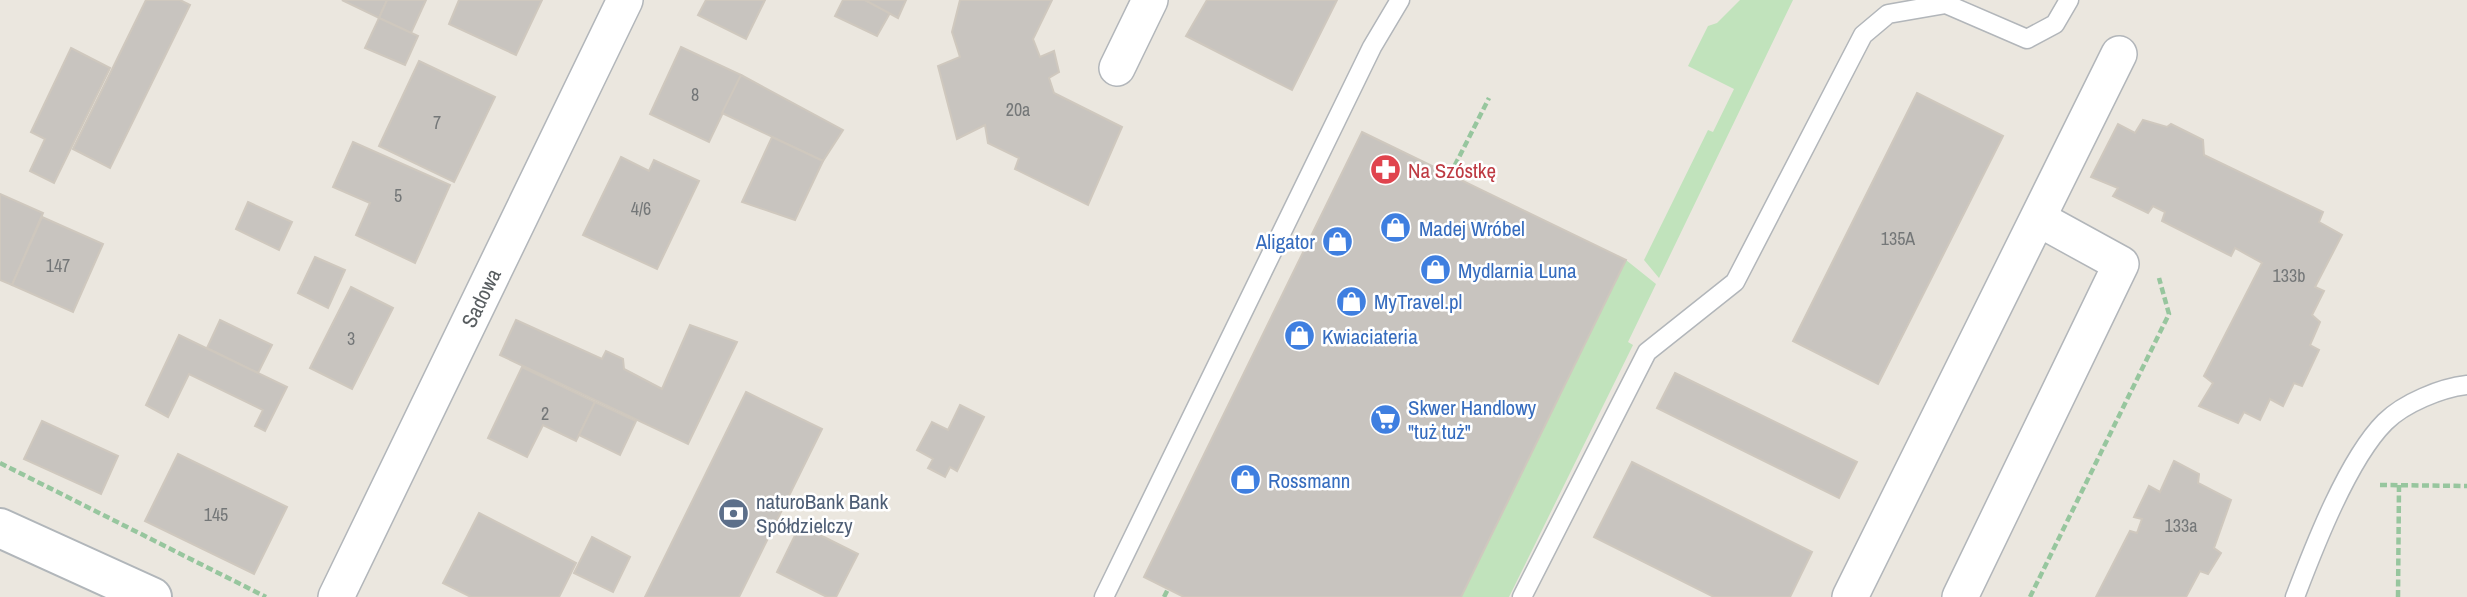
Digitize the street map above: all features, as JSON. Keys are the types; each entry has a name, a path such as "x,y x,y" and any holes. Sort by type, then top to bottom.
{"main road":[{"path":"0,528 140,594"}],"street":[{"name":"Sadowa","path":"336,597 625,0"},
{"path":"1117,68 1150,0"},
{"path":"1850,597 2119,54"},
{"path":"1960,597 2121,264 2039,219"}],"lane":[{"path":"1104,597 1372,47 1399,0"},
{"path":"1522,597 1647,352 1735,282 1863,35 1888,14 1946,4 2027,39 2055,24 2069,0"},
{"path":"2295,597 2313,550 2368,441 2387,419 2410,404 2454,386 2467,384"}],"path":[{"path":"1450,175 1489,98"},
{"path":"0,463 262,596"},
{"path":"2398,597 2399,485"},
{"path":"2344,486 2467,486"},
{"path":"1164,597 1168,589"}],"green space":[{"path":"1740,0 1793,0 1659,278 1644,260 1708,130 1713,132 1734,89 1688,66 1708,26 1717,23"},
{"path":"1626,260 1656,284 1628,342 1633,345 1509,597 1461,597"}],"building":[{"path":"146,0 180,0 190,5 110,168 73,149"},
{"path":"342,0 387,0 379,18"},
{"path":"387,0 426,0 411,33 379,18"},
{"path":"459,0 542,0 516,55 449,24"},
{"path":"706,0 765,0 746,39 698,15"},
{"path":"843,0 865,0 890,13 877,36 835,16"},
{"path":"865,0 906,0 898,18"},
{"path":"960,0 1052,0 1033,39 1040,57 1054,51 1059,72 1049,78 1054,93 1122,127 1088,205 1015,169 1019,158 988,143 985,125 957,139 938,66 960,57 952,32"},
{"path":"1207,0 1337,0 1292,90 1186,36"},
{"path":"379,18 418,36 405,65 365,48"},
{"path":"681,47 741,75 709,142 650,114"},
{"path":"71,48 110,68 54,183 30,171 45,139 31,132"},
{"path":"419,61 495,97 454,182 379,146"},
{"path":"741,75 843,130 823,161 722,113"},
{"path":"1917,93 2003,136 1878,384 1793,341"},
{"path":"2143,120 2167,127 2171,124 2203,140 2204,155 2323,212 2319,222 2342,235 2315,287 2324,291 2312,315 2320,322 2310,345 2319,350 2302,386 2294,383 2283,406 2270,399 2260,420 2244,412 2238,423 2199,406 2213,383 2204,376 2262,263 2235,248 2231,256 2162,221 2165,212 2153,206 2148,213 2113,196 2118,188 2091,177 2118,124 2135,133"},
{"name":"Skwer Handlowy \"tuż tuż\"","path":"1362,132 1626,260 1461,597 1184,597 1144,577"},
{"path":"772,137 823,161 795,220 742,202"},
{"path":"353,142 450,185 415,263 356,235 370,203 333,187"},
{"path":"621,157 649,171 654,160 699,181 657,269 583,235"},
{"path":"0,194 43,213 12,285 0,280"},
{"path":"248,202 292,222 279,250 236,229"},
{"path":"42,217 103,244 73,312 12,285"},
{"path":"315,257 345,270 328,308 298,293"},
{"path":"351,287 393,308 352,389 310,368"},
{"path":"220,320 272,345 258,373 207,348"},
{"path":"516,320 602,359 606,351 623,359 624,369 662,389 690,325 737,342 688,444 500,355"},
{"path":"179,335 287,387 265,431 255,426 263,410 189,374 168,417 146,405"},
{"path":"522,367 595,402 576,441 543,425 527,457 488,438"},
{"path":"1675,373 1857,462 1839,498 1657,408"},
{"name":"naturoBank Bank Spółdzielczy","path":"746,392 822,429 739,597 645,597"},
{"path":"595,402 636,421 620,455 579,435"},
{"path":"960,405 984,417 957,471 950,467 945,477 928,468 933,459 917,450 932,422 948,430"},
{"path":"42,421 118,456 101,494 24,459"},
{"path":"178,454 287,507 254,574 145,521"},
{"path":"2174,461 2199,474 2198,483 2231,500 2214,548 2221,553 2208,574 2200,571 2186,597 2096,597 2130,531 2137,533 2142,519 2134,517 2149,486 2160,492"},
{"path":"1632,462 1812,552 1790,597 1714,597 1594,537"},
{"path":"479,513 576,563 559,597 471,597 443,583"},
{"path":"800,525 858,554 836,597 827,597 777,572"},
{"path":"592,537 630,557 613,592 574,573"}],"place":[{"name":"Na Szóstkę","path":"1385,170"},
{"name":"Madej Wróbel","path":"1396,228"},
{"name":"Aligator","path":"1338,241"},
{"name":"Mydlarnia Luna","path":"1435,270"},
{"name":"MyTravel.pl","path":"1351,301"},
{"name":"Kwiaciateria","path":"1299,336"},
{"name":"Skwer Handlowy \"tuż tuż\"","path":"1385,419"},
{"name":"Rossmann","path":"1245,480"},
{"name":"naturoBank Bank Spółdzielczy","path":"733,513"}]}
